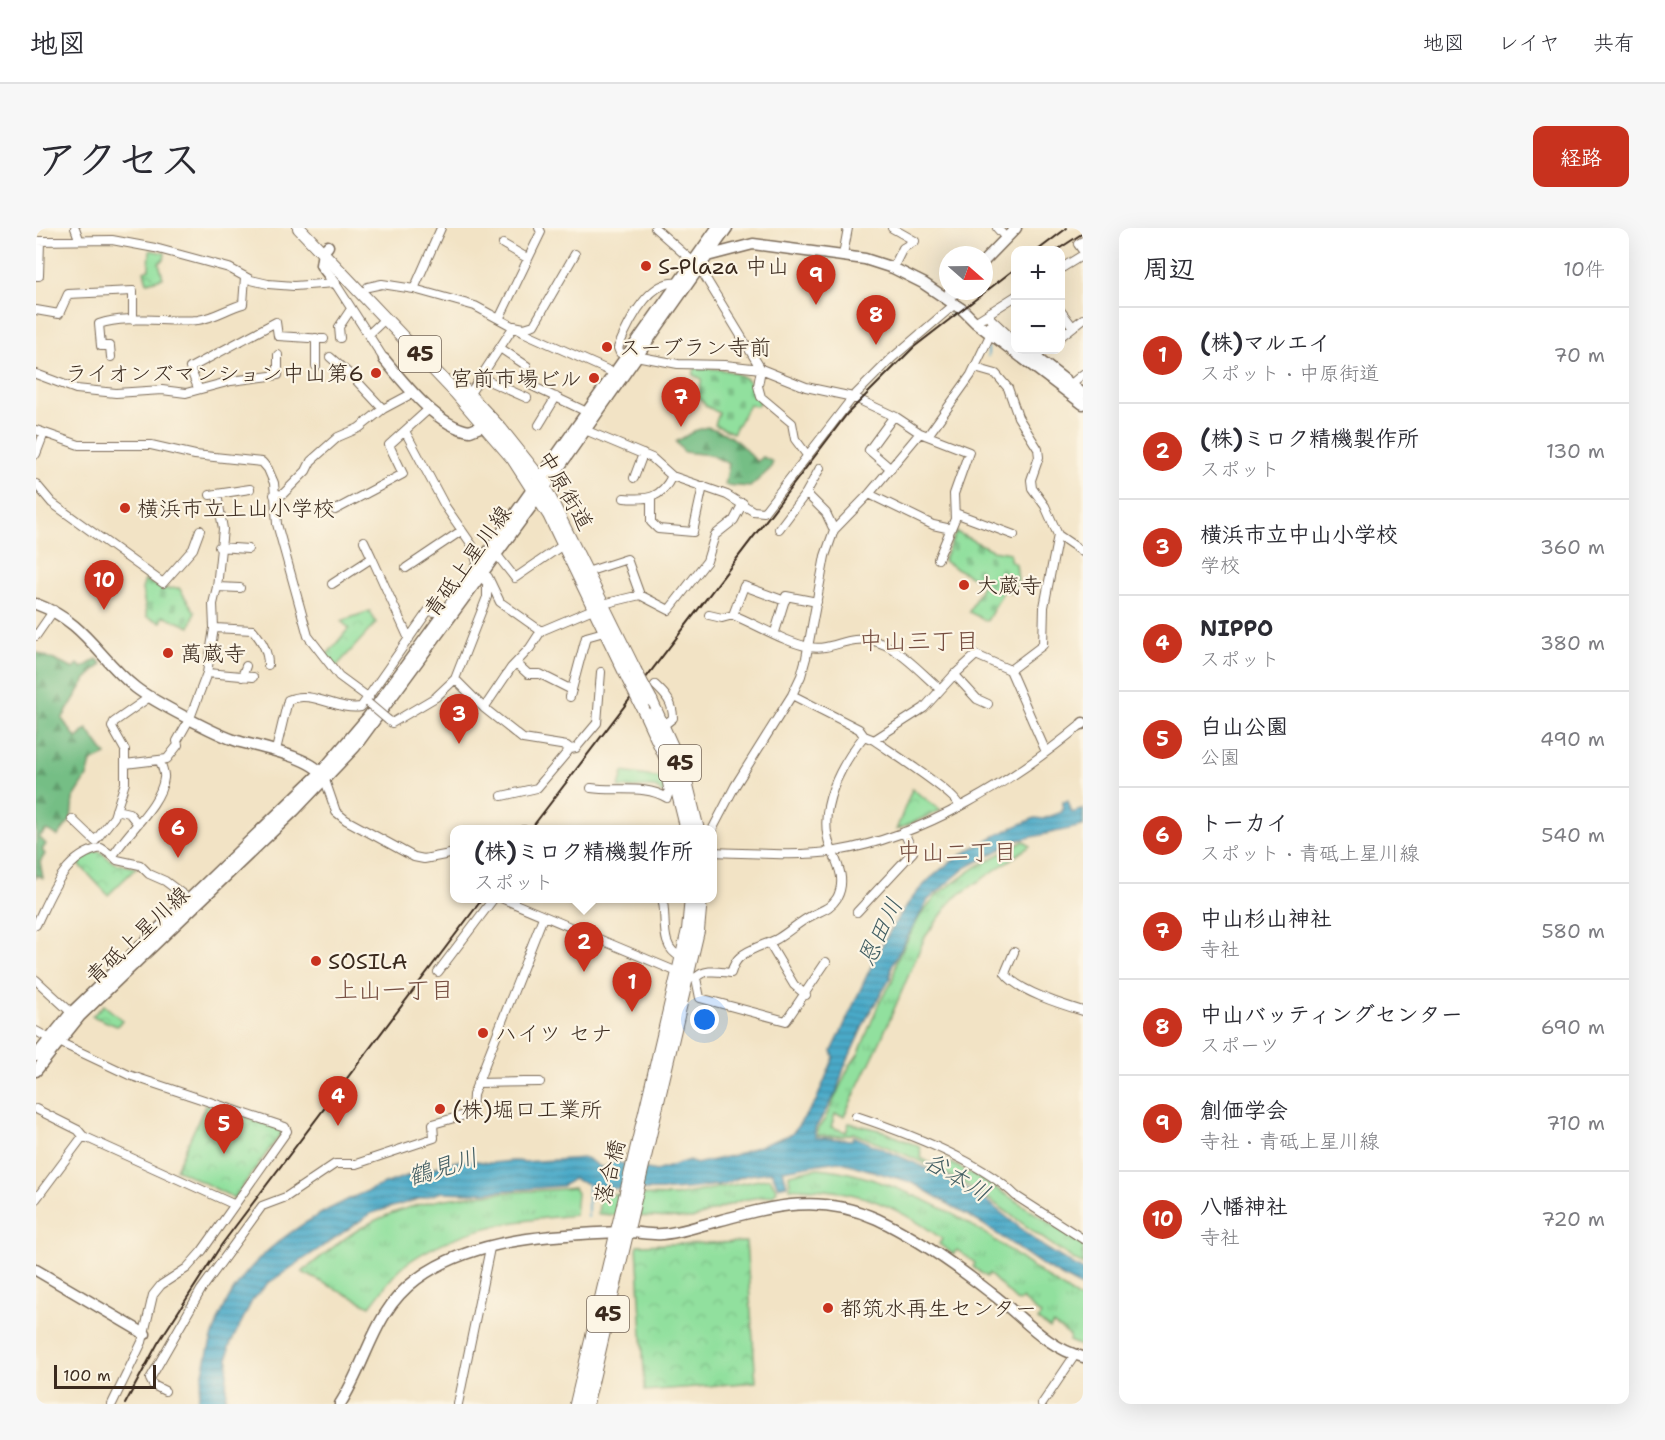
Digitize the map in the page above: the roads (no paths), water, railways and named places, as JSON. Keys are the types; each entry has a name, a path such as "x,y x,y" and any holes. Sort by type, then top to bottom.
{"main road":[{"name":"中原街道","path":"299,228 368,287 469,395 539,487 587,572 604,632 651,700 684,773 697,825"},
{"name":"中原街道","path":"310,228 325,249 386,318 539,487 563,545 598,606 632,674 645,713 674,774 686,825"},
{"path":"696,265 717,228"},
{"name":"青砥上星川線","path":"36,1056 323,776 376,721 539,487 585,430 677,283 708,255 727,228"},
{"path":"993,252 1016,228"},
{"path":"708,255 753,244 843,255 893,268 923,283 932,283 939,287"},
{"path":"325,249 321,265 335,283"},
{"name":"青砥上星川線","path":"323,776 443,613 497,555 586,412 614,373 631,356 696,265"},
{"path":"957,300 975,318 989,339 1032,356 1070,389 1083,405"},
{"path":"989,339 1011,338"},
{"path":"1032,356 1056,384 1083,394"},
{"path":"384,359 413,393 430,408 463,430 470,431 485,425"},
{"path":"36,604 54,610 70,620 136,687 151,696 226,738 276,750 323,776"},
{"name":"45","path":"687,975 681,957 690,903"},
{"name":"45","path":"687,975 698,931 701,903"},
{"name":"落合橋","path":"622,1229 687,975"},
{"name":"青砥上星川線","path":"36,1071 54,1040"},
{"path":"340,1404 355,1378 372,1336 405,1289 442,1263 490,1248 556,1234 622,1229 661,1234 784,1206 815,1202 834,1204 876,1219 906,1235 991,1292 1052,1344 1079,1356"},
{"name":"45","path":"576,1404 622,1229"},
{"name":"45","path":"587,1404 622,1229"},
{"path":"36,1270 145,1334"}],"street":[{"path":"75,228 79,239"},
{"path":"414,288 441,228"},
{"path":"500,317 541,232 539,228"},
{"path":"655,228 696,265 761,369 758,386 761,397 792,423 795,439 807,455"},
{"path":"843,255 848,228"},
{"path":"892,228 915,241 903,248 893,268"},
{"path":"997,228 1006,238"},
{"path":"36,276 39,276 38,241 79,239 112,240 155,249 229,268 245,277 281,286 335,283 384,359"},
{"path":"1065,266 1083,253 1078,244 1083,241"},
{"path":"503,244 528,258"},
{"path":"514,326 524,328 534,325 575,254"},
{"path":"111,357 110,346 101,346 99,324 109,320 200,320 243,304 245,277"},
{"path":"677,283 664,284 652,294 638,312 618,348 631,356 678,364 761,369 806,387 853,397 969,452 954,494 955,513 951,529 938,559"},
{"path":"368,287 382,284 414,288 475,306 614,373"},
{"path":"36,310 59,314 68,294 133,291 133,320"},
{"path":"975,318 1011,299"},
{"path":"585,430 660,462 672,476 703,486 743,503 757,512 764,512 853,397 947,300"},
{"path":"339,338 339,327 351,309"},
{"path":"990,312 990,318 1011,337"},
{"path":"1065,317 1073,327"},
{"path":"368,335 386,318"},
{"path":"1065,333 1083,319"},
{"path":"198,388 190,368 276,322 278,336 320,338 316,366"},
{"path":"469,395 483,378 514,326"},
{"path":"715,825 735,786 792,696 809,647 825,555 834,530 925,433 975,368 989,339"},
{"path":"500,348 527,366"},
{"path":"36,374 76,389 116,393 162,390 186,393 198,388 278,375 278,355"},
{"path":"330,357 354,378 383,409"},
{"path":"975,368 996,374 1008,388 1018,417 1038,449 1039,457 1031,480 1032,488 1045,506 1058,535 1083,552"},
{"path":"1070,389 1083,374"},
{"path":"483,378 527,398"},
{"path":"532,386 586,412"},
{"path":"274,495 283,494 306,471 311,461 338,437 359,428 383,409 413,393"},
{"path":"539,425 556,396"},
{"path":"335,510 403,474 389,445 406,433 430,408"},
{"path":"891,469 869,450 894,416"},
{"path":"36,454 40,431 79,445 151,445 195,455 262,462 268,469 277,524 308,636 339,676 392,723 427,703 455,679 487,597 487,583 472,544 461,531 406,433"},
{"path":"634,478 643,454"},
{"path":"779,529 806,493 819,468"},
{"path":"624,498 651,499 662,492 672,476"},
{"path":"36,484 52,502 163,582 193,549 200,530"},
{"path":"651,499 651,522 658,529 693,532 703,486"},
{"path":"125,764 167,759 178,745 177,741 190,718 207,673 214,628 213,604 223,529 214,495 250,489"},
{"path":"806,493 826,513 834,530"},
{"path":"869,494 933,525 951,529"},
{"path":"484,708 516,663 531,648 541,631 598,606 640,595 669,610 707,561 715,535 734,520 743,503"},
{"path":"955,513 1014,535"},
{"path":"406,568 461,531"},
{"path":"1010,670 1043,645 1046,594 1058,535"},
{"path":"364,541 409,639"},
{"path":"497,555 515,578 563,545"},
{"path":"219,547 248,549"},
{"path":"332,584 372,558"},
{"path":"587,572 627,559 640,595"},
{"path":"481,571 500,602 541,631"},
{"path":"733,615 744,586 785,601"},
{"path":"217,587 240,588"},
{"path":"775,632 786,596 817,602"},
{"path":"36,636 54,610"},
{"path":"276,750 288,700 298,696 310,697 354,708 361,707 428,610 443,613"},
{"path":"709,615 722,618 733,615 809,647 828,647 855,640 884,645 919,668 940,689"},
{"path":"214,628 253,630 265,648 268,665"},
{"path":"516,663 528,675 540,674 571,694 586,637 604,632"},
{"path":"874,740 924,708 954,674 976,656 1010,670 1046,752"},
{"path":"242,677 246,666"},
{"path":"502,796 537,788 570,749 576,748 597,723 601,672"},
{"path":"207,673 253,677"},
{"path":"954,674 976,699 988,705"},
{"path":"455,679 484,708 523,739 567,746 570,749"},
{"path":"655,685 667,697 673,710 673,718 663,726"},
{"path":"95,841 116,810 125,783 125,750 112,727 114,722 151,696"},
{"path":"792,696 859,729 864,736 874,740 926,778 947,790 958,800 959,806"},
{"path":"717,852 800,854 834,851 904,832 983,795 1083,724"},
{"path":"512,903 687,975 711,972 731,973 738,958 769,943 831,906 838,896 841,873 826,820 828,807 840,771 864,736"},
{"path":"113,856 158,794 165,777 160,760"},
{"path":"591,788 617,791 648,789 668,798 666,778 674,774"},
{"path":"323,776 336,812 346,820 414,857 424,859 450,854"},
{"path":"116,810 129,813 138,824"},
{"path":"72,819 117,861 140,865 149,874 165,880 193,902"},
{"path":"857,912 913,852 904,832"},
{"path":"36,925 57,880 78,856 101,848"},
{"path":"438,972 490,903"},
{"path":"663,903 666,915 665,938 674,953 681,957"},
{"path":"165,1391 153,1385 150,1378 201,1290 262,1206 286,1197 335,1164 356,1164 434,1138 433,1124 472,1113 473,1095 477,1083 543,917"},
{"path":"769,943 794,985 806,995"},
{"path":"1014,952 1005,973 1008,978 1029,991 1083,1011"},
{"path":"687,975 700,998 786,1021 806,995 826,962"},
{"path":"36,980 75,1016"},
{"path":"36,1031 129,1075 285,1127 287,1131 233,1204 202,1251 187,1268 161,1285 153,1295 145,1334 136,1358 112,1404"},
{"path":"477,1083 508,1082 540,1082 525,1082 477,1083"},
{"path":"36,1109 78,1130 83,1136 233,1204"},
{"path":"856,1116 906,1133 951,1154 1007,1187 1016,1196 1083,1239"},
{"path":"36,1199 39,1187 63,1165 83,1136"},
{"path":"458,1404 490,1248"},
{"path":"1042,1404 1079,1356"}],"water":[{"path":"454,694 473,710 466,719 446,703"},
{"name":"鶴見川","path":"1068,801 1072,813 1083,809 1083,826 1018,840 965,868 928,900 892,965 890,979 868,1015 844,1068 836,1093 815,1129 815,1137 852,1140 853,1136 947,1177 984,1199 1044,1247 1083,1271 1083,1288 1047,1268 984,1225 911,1182 838,1161 783,1170 787,1185 778,1187 772,1172 747,1175 721,1184 683,1189 625,1189 589,1184 573,1179 562,1186 471,1193 442,1192 372,1213 267,1284 252,1301 229,1347 225,1404 197,1404 212,1338 225,1306 243,1277 281,1240 304,1224 354,1197 405,1177 461,1160 492,1163 586,1158 602,1168 608,1166 611,1161 656,1171 689,1160 696,1164 735,1155 792,1134 816,1101 834,1057 832,1051 881,947 919,890 944,867 973,848 1035,818 1043,819 1062,812 1063,802"}],"waterway":[{"path":"988,348 988,356"},
{"path":"588,1181 588,1217"}],"railway":[{"path":"1043,246 1067,228"},
{"path":"1063,246 1083,233"},
{"path":"534,825 847,414 914,347 1011,272"},
{"path":"125,1404 158,1343 222,1244 479,903"}],"place":[{"name":"S-Plaza 中山","path":"646,266"},
{"name":"創価学会","path":"816,305"},
{"name":"中山バッティングセンター","path":"876,345"},
{"name":"スーブラン寺前","path":"607,347"},
{"name":"ライオンズマンション中山第6","path":"376,373"},
{"name":"宮前市場ビル","path":"594,378"},
{"name":"中山杉山神社","path":"681,427"},
{"name":"横浜市立上山小学校","path":"125,508"},
{"name":"大蔵寺","path":"964,585"},
{"name":"八幡神社","path":"104,610"},
{"name":"萬蔵寺","path":"168,653"},
{"name":"横浜市立中山小学校","path":"459,744"},
{"name":"トーカイ","path":"178,858"},
{"name":"SOSILA","path":"316,961"},
{"name":"(株)ミロク精機製作所","path":"584,972"},
{"name":"(株)マルエイ","path":"632,1012"},
{"name":"ハイツ セナ","path":"483,1033"},
{"name":"(株)堀口工業所","path":"440,1109"},
{"name":"NIPPO","path":"338,1126"},
{"name":"白山公園","path":"224,1154"},
{"name":"都筑水再生センター","path":"828,1308"}],"district":[{"name":"中山三丁目","path":"919,641"},
{"name":"中山二丁目","path":"957,852"},
{"name":"上山一丁目","path":"394,990"}],"water label":[{"name":"恩田川","path":"880,932"},
{"name":"谷本川","path":"957,1177"}]}
